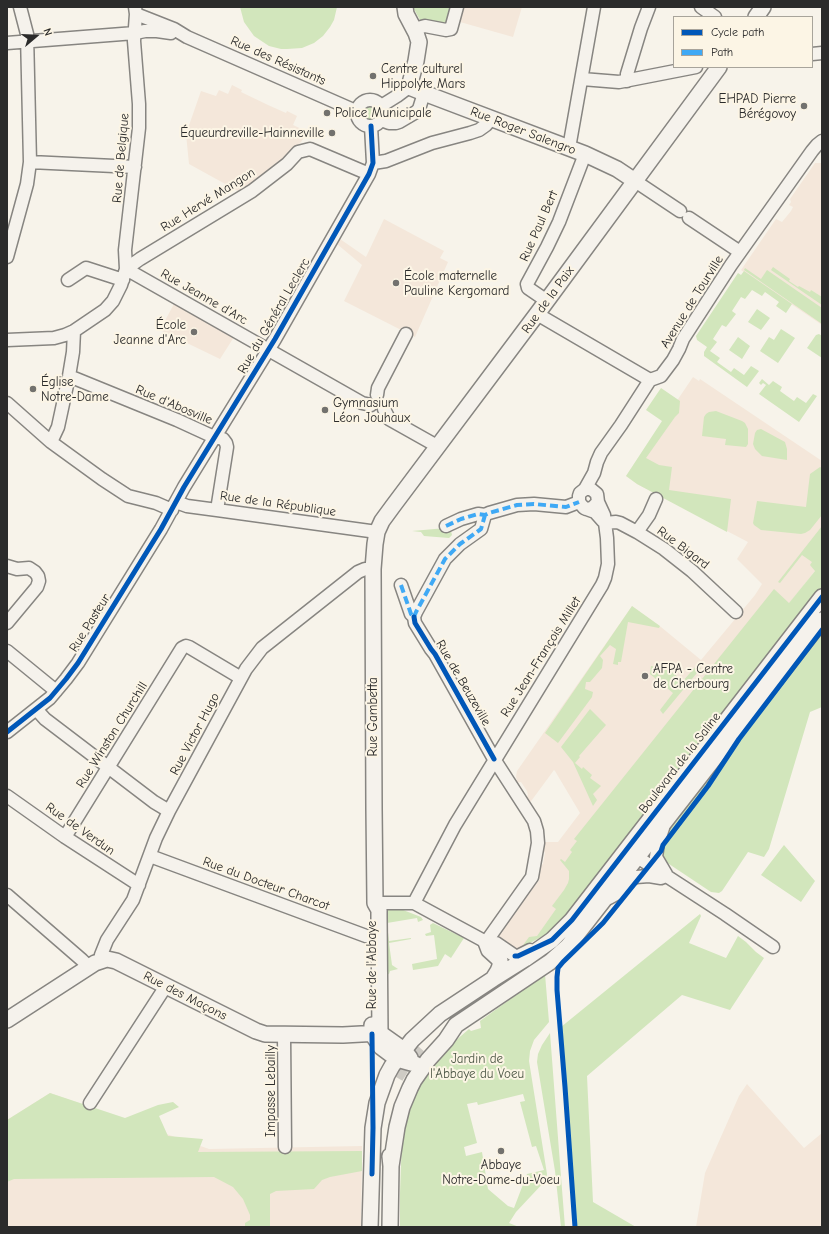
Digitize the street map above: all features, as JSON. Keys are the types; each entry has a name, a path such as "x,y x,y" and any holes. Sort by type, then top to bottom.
{"main road":[{"path":"405,7 406,14 418,38 419,46 409,87"},
{"path":"757,16 763,7"},
{"name":"Rue de la Paix","path":"377,532 382,521 437,446 547,301 718,68"},
{"name":"Rue Roger Salengro","path":"409,87 585,154 617,169 635,181"},
{"name":"Rue Gambetta","path":"375,903 373,569 377,532"},
{"name":"Boulevard de la Saline","path":"421,1062 446,1040 456,1025 550,962 572,942 604,900 632,853 822,597"},
{"name":"Boulevard de la Saline","path":"423,1040 493,979 552,940 572,920 632,853 666,820 822,620"},
{"name":"Rue de l'Abbaye","path":"375,903 371,910 376,1034"},
{"name":"Rue de l'Abbaye","path":"375,903 379,910 376,1034"},
{"name":"Boulevard de la Saline","path":"401,1054 412,1040 440,1014 546,954 564,934 572,920"},
{"path":"486,942 489,950 500,960 498,972 493,979"},
{"name":"Rue des Maçons","path":"95,964 107,960 116,961 256,1031 270,1035 376,1034"},
{"path":"7,1020 95,964"},
{"path":"376,1034 401,1054 421,1062 407,1075 398,1095 392,1115 388,1140 391,1166 390,1227"},
{"path":"370,1227 373,1128 379,1098 387,1075 401,1054"},
{"path":"374,1227 379,1192 380,1143 383,1115 389,1092 396,1077"}],"street":[{"path":"7,257 27,184 30,162 27,34 20,7"},
{"path":"414,29 424,26 446,30 451,29 457,7"},
{"path":"569,148 594,7"},
{"path":"627,81 627,74 639,34 650,7"},
{"path":"701,7 714,16"},
{"name":"Rue des Résistants","path":"136,11 188,37 358,112"},
{"name":"Rue de Belgique","path":"7,340 54,338 65,335 74,331 105,310 118,293 124,275 139,122 134,41 136,11"},
{"name":"Rue des Résistants","path":"7,43 145,31 157,31 188,37"},
{"path":"582,79 614,83 691,68"},
{"path":"381,106 409,87"},
{"path":"371,168 376,123 383,113 381,106 378,103 369,100 361,104 358,115 361,122 364,124 376,123 396,123 419,109 424,93"},
{"path":"371,168 432,143 470,134 479,130 491,119"},
{"name":"Avenue de Tourville","path":"593,494 594,473 601,453 650,380 661,376 673,360 680,349 683,339 740,252 820,143 818,136 822,130"},
{"name":"Rue Hervé Mangon","path":"124,275 140,259 252,191 287,164 298,152 310,149 371,168"},
{"name":"Rue Paul Bert","path":"547,301 528,288 527,284 559,222 585,154"},
{"path":"30,162 135,167"},
{"name":"Rue du Général Leclerc","path":"174,506 214,437 268,350 371,168"},
{"path":"635,181 740,252"},
{"path":"68,280 86,268 124,275"},
{"name":"Rue Jeanne d'Arc","path":"124,275 268,350 362,403 374,400 376,411 382,411 384,409 389,419 437,446"},
{"path":"537,314 650,380"},
{"path":"51,442 58,427 69,376 73,352 74,331"},
{"path":"374,400 378,388 406,334"},
{"name":"Rue d'Abosville","path":"69,376 177,420 214,437 223,439 227,447 217,510"},
{"name":"Rue de la République","path":"7,403 51,442 128,496 174,506 186,506 377,532"},
{"path":"446,526 461,519 478,514 485,515 517,505 534,504 566,507 583,505 594,507 593,494 582,491 579,496 583,505 596,512 605,523"},
{"name":"Rue Jean-François Millet","path":"414,903 455,825 494,759 602,585 608,564 607,538 604,515 593,494"},
{"path":"637,532 649,515 656,499"},
{"name":"Rue Pasteur","path":"7,732 50,698 78,663 174,506"},
{"path":"414,617 445,559 460,544 481,529 485,515"},
{"name":"Rue Bigard","path":"605,523 616,522 637,532 664,549 692,571 736,612"},
{"path":"7,566 16,569 29,568 35,572 39,581 37,587 7,623"},
{"name":"Rue Victor Hugo","path":"95,964 101,955 107,940 133,900 156,838 169,812 241,678 262,648 358,572 365,569 373,569"},
{"name":"Rue de Beuzeville","path":"401,585 411,614 494,759 534,821 537,831 538,840 534,872 531,880 486,942"},
{"name":"Rue Winston Churchill","path":"66,837 182,648 186,646 190,647 241,678"},
{"path":"7,651 56,691"},
{"path":"36,709 46,719 169,812"},
{"name":"Rue de Verdun","path":"7,796 139,885"},
{"path":"666,820 658,843 656,857 666,876"},
{"path":"632,853 773,947"},
{"name":"Rue du Docteur Charcot","path":"150,856 372,937"},
{"path":"604,900 618,893 630,880 636,877 648,876 661,878 666,876"},
{"path":"7,895 82,960 95,964"},
{"path":"375,903 414,903 486,942 492,942 515,956 552,940"},
{"path":"90,1103 166,986"},
{"name":"Impasse Lebailly","path":"284,1035 285,1147"}],"shaded area":[{"path":"463,7 522,7 513,37 460,22"},
{"path":"232,85 242,90 241,92 268,105 297,116 293,125 308,132 301,142 286,157 249,185 238,191 189,164 186,134 201,91 216,96 219,90 228,94"},
{"path":"815,163 822,163 822,325 741,270 776,219 782,222 791,211 793,207 789,205 791,202 790,199"},
{"name":"École maternelle Pauline Kergomard","path":"384,219 444,251 440,258 448,262 415,337 344,301 362,265 337,244 340,239 366,257"},
{"name":"École Jeanne d'Arc","path":"175,302 234,337 220,359 160,330"},
{"path":"693,377 699,381 700,379 822,461 822,562 731,677 548,933 520,949 512,949 497,936 540,879 537,877 540,866 543,864 545,853 542,849 543,842 558,842 580,813 554,770 529,804 526,799 528,795 527,791 521,782 514,782 517,780 517,771 632,606 661,627 701,660 755,595 762,584 737,559 748,542 637,484 626,476"},
{"path":"747,1084 804,1148 822,1133 822,1227 696,1227 705,1173 739,1096"},
{"path":"50,1093 209,1149 362,1146 361,1227 7,1227 7,1120"}],"green space":[{"path":"240,7 337,7 334,20 330,27 323,36 314,43 302,48 281,49 269,46 254,36 244,22"},
{"path":"414,7 454,7 449,26 420,20"},
{"path":"371,105 378,110 379,113 374,120 371,121 364,116 363,113 368,106"},
{"path":"773,267 790,279 789,281 798,287 799,286 810,292 811,290 822,297 822,305 771,270"},
{"path":"745,268 761,279 767,270 822,308 822,324 744,270"},
{"path":"744,271 792,304 786,313 776,306 779,302 765,292 762,296 752,290 745,299 741,297 732,311 736,314 726,327 722,325 713,339 717,342 710,351 720,358 717,362 731,372 734,368 744,375 751,366 759,371 747,387 704,356 704,352 707,347 697,340 696,336 738,273 741,275"},
{"path":"757,309 770,318 761,330 748,322"},
{"path":"781,329 795,338 778,363 760,351 769,337 774,340"},
{"path":"819,334 822,336 822,358 807,348 816,335"},
{"path":"738,337 750,346 742,359 729,350"},
{"path":"762,379 769,385 773,381 782,387 780,391 794,401 797,397 806,403 813,394 817,396 799,422 759,394 766,385 763,383 761,385 759,383"},
{"path":"661,388 680,401 679,413 646,458 659,465 672,467 669,490 731,499 727,532 637,484 626,476 662,421 646,410"},
{"path":"716,411 745,423 748,429 748,444 746,447 725,445 726,439 702,436 704,417 709,412"},
{"path":"761,429 785,442 787,449 787,460 762,456 755,449 753,444 755,433 757,430"},
{"path":"820,467 822,468 822,515 810,530 801,534 761,530 754,525 753,523 757,501 806,507 810,474"},
{"path":"822,526 822,707 810,712 769,849 764,857 748,852 722,891 719,893 711,892 666,862 662,852 632,829 560,923 548,933 521,948 529,937 537,936 556,909 552,906 564,890 569,879 569,871 560,860 561,859 565,862 572,852 570,850 577,841 574,839 774,589 789,603 815,571 810,565 812,562 802,555 780,583 778,582"},
{"path":"446,528 451,531 452,535 449,538 424,536 421,532 412,531"},
{"path":"632,606 660,626 659,628 628,622 621,662 618,662 618,665 613,664 616,649 610,645 600,656 603,660 602,668 590,682 586,682 585,689 593,692 592,697 558,743 545,733"},
{"path":"697,665 701,668 663,714 660,710 673,693 650,674 651,666 668,669 683,681"},
{"path":"590,709 606,725 579,756 580,757 575,763 582,769 583,767 592,775 590,778 601,786 593,794 597,800 593,806 573,762 561,747"},
{"path":"784,845 815,881 801,902 761,875"},
{"path":"390,908 398,908 421,917 423,920 418,922 417,918 387,923 389,941 411,939 389,943 392,965 398,969 390,971 389,974 385,975 386,913"},
{"path":"700,914 701,916 689,943 726,958 738,936 764,958 730,1010 682,995 587,1076 593,1202 636,1227 577,1227 561,1027"},
{"path":"433,923 464,938 451,958 445,954 438,966 413,970 412,964 437,959 434,935 426,936 425,934 431,932 430,925"},
{"name":"Jardin de l'Abbaye du Voeu","path":"545,974 549,1022 534,1040 530,1051 529,1061 547,1174 546,1180 516,1212 509,1223 519,1227 400,1227 402,1137 412,1096 423,1076 446,1049 469,1029 471,1031 481,1028 480,1021","holes":["523,1094 525,1101 520,1102 532,1147 536,1146 544,1170 527,1174 514,1208 508,1206 488,1189 482,1152 466,1156 464,1147 477,1143 467,1104 477,1102 478,1105"]},
{"path":"550,1033 565,1227 561,1227 555,1171 537,1062 538,1054 542,1045"},
{"path":"50,1093 125,1118 158,1105 173,1102 179,1107 159,1116 168,1136 203,1139 198,1152 362,1151 362,1171 322,1180 314,1189 276,1191 270,1194 270,1227 245,1227 245,1223 250,1220 250,1215 243,1199 233,1187 214,1177 14,1179 7,1182 7,1120"}],"tunnel":[{"path":"396,1077 405,1062 423,1041"}],"marked path":[{"path":"446,526 461,519 478,514 485,515 517,505 534,504 566,507 579,502"},
{"path":"414,617 445,559 460,544 481,529 485,515"},
{"path":"401,585 414,620"}],"cycle path":[{"path":"7,732 50,698 66,679 78,663 161,529 184,487 275,339 369,174 373,163 371,126"},
{"path":"515,956 552,940 572,920 822,597"},
{"path":"414,617 415,623 435,654 494,759"},
{"path":"575,1227 557,990 558,968 603,923 661,851 663,845 708,786 739,739 822,630"},
{"path":"372,1034 372,1174"}],"place":[{"name":"Centre culturel Hippolyte Mars","path":"373,76"},
{"name":"EHPAD Pierre Bérégovoy","path":"804,106"},
{"name":"Police Municipale","path":"327,113"},
{"name":"Équeurdreville-Hainneville","path":"332,133"},
{"name":"École maternelle Pauline Kergomard","path":"396,283"},
{"name":"École Jeanne d'Arc","path":"194,332"},
{"name":"Église Notre-Dame","path":"33,389"},
{"name":"Gymnasium Léon Jouhaux","path":"325,410"},
{"name":"AFPA - Centre de Cherbourg","path":"645,676"},
{"name":"Abbaye Notre-Dame-du-Voeu","path":"501,1151"}]}
